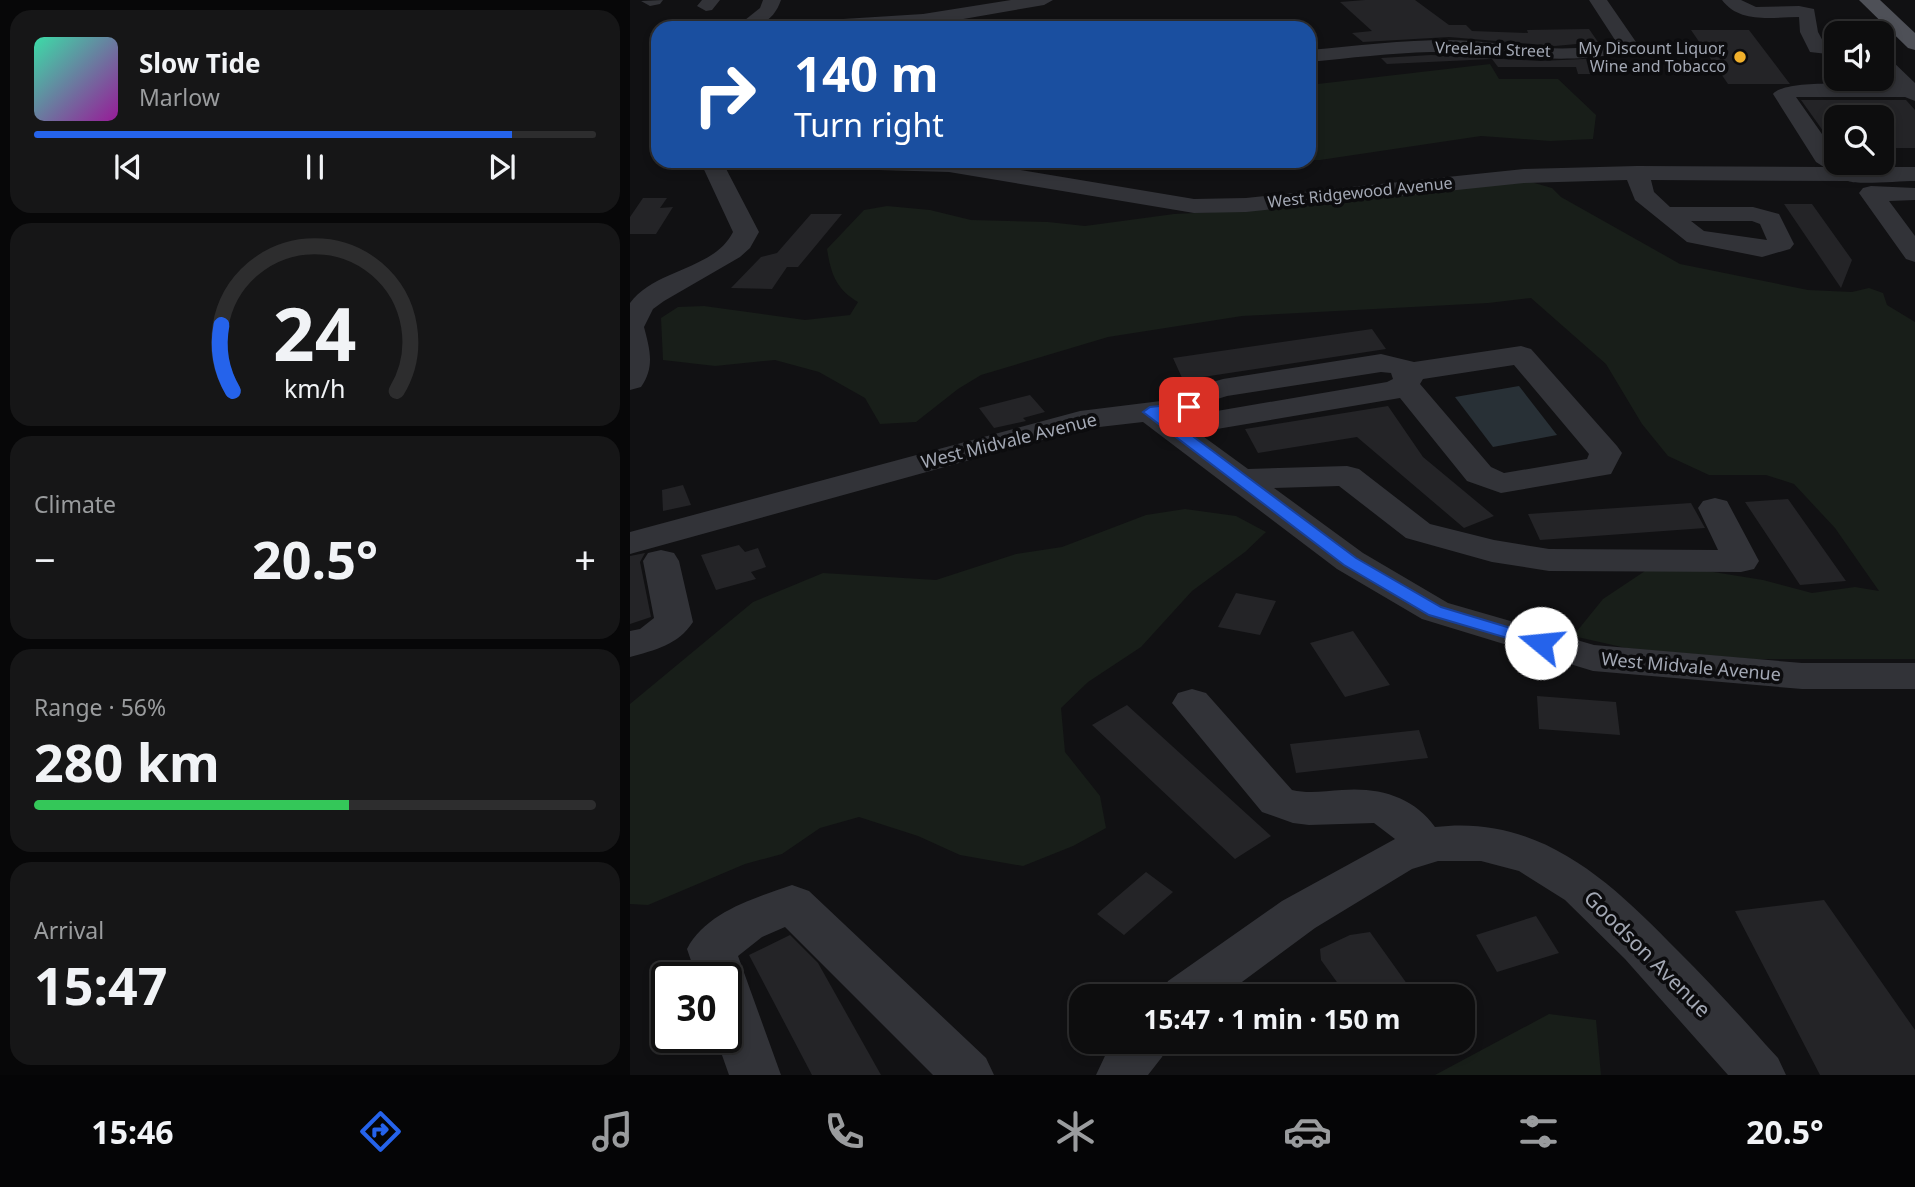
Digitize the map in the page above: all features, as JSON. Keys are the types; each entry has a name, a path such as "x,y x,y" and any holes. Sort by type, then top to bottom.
{"main road":[{"path":"1869,0 1912,41"}],"street":[{"path":"754,21 768,11 772,0"},
{"path":"884,21 961,15 1044,0"},
{"name":"Vreeland Street","path":"1316,55 1450,46 1593,53 1616,48 1626,42 1598,0"},
{"path":"1731,0 1735,7 1751,12 1808,13 1812,37 1817,48 1824,48"},
{"path":"961,15 970,21"},
{"path":"1812,37 1824,37"},
{"path":"1894,39 1912,41"},
{"path":"1894,74 1913,93"},
{"path":"1824,157 1783,94 1793,91 1913,93"},
{"path":"1894,161 1915,160"},
{"name":"West Ridgewood Avenue","path":"967,168 1194,206 1246,205 1478,179 1824,167"},
{"path":"630,381 635,375 636,348 630,327 644,304 728,254 744,239 746,232 714,168"},
{"name":"West Ridgewood Avenue","path":"1894,172 1915,174"},
{"path":"1637,173 1643,195 1664,215"},
{"path":"1851,175 1871,193 1915,254"},
{"path":"1871,193 1915,194"},
{"path":"1150,412 1189,407 1200,421 1211,421 1395,390 1406,379 1521,355 1606,453 1599,467 1501,482 1479,474 1406,379"},
{"name":"West Midvale Avenue","path":"645,552 1080,419 1150,412 1350,561 1435,611 1593,658 1802,676 1915,676"},
{"path":"1241,479 1347,476 1418,531 1492,551 1549,560 1741,561 1716,508"},
{"path":"630,644 653,638 674,622 645,552"},
{"path":"1192,703 1277,801 1304,810 1357,803 1371,805 1392,812 1407,822 1426,847"},
{"name":"Goodson Avenue","path":"1201,984 1259,939 1351,881 1413,850 1455,841 1500,846 1542,862 1572,879 1606,907 1720,1028 1760,1075"},
{"path":"715,962 711,949 745,923 792,904 968,1075"},
{"path":"742,1038 755,1075"},
{"path":"1122,1075 1126,1062 1133,1054"}],"shaded area":[{"path":"1490,64 1499,79 1558,79 1596,115 1593,139 1550,141 1481,136 1316,160 1316,84"},
{"path":"1531,182 1552,188 1561,197 1680,264 1808,290 1852,292 1869,288 1883,293 1887,305 1915,322 1915,659 1753,659 1626,648 1573,636 1603,599 1651,567 1701,570 1763,580 1812,593 1855,587 1879,591 1835,528 1794,484 1766,475 1709,475 1668,456 1642,424 1606,364 1531,298 1488,303 1242,316 1108,337 981,375 958,389 916,422 880,424 865,398 819,372 775,360 715,366 663,360 661,318 678,307 704,306 805,320 850,315 858,302 844,292 836,280 827,249 864,210 887,206 930,210 971,220 1085,226 1174,214 1275,209"},
{"path":"1519,386 1557,435 1493,447 1455,397"},
{"path":"1185,509 1236,516 1266,532 1245,552 1192,591 1141,647 1088,682 1061,708 1065,752 1100,796 1106,828 1073,846 1023,866 960,855 918,836 859,817 820,828 782,854 745,864 648,905 630,904 630,704 753,602 823,573 936,580 1016,554 1062,547 1146,515"},
{"path":"1549,1014 1596,1020 1601,1075 1435,1075"}],"building":[{"path":"1415,0 1449,25 1466,25 1472,31 1528,33 1527,30 1589,29 1598,42 1555,46 1449,37 1363,42 1352,33 1372,31 1340,2"},
{"name":"My Discount Liquor, Wine and Tobacco","path":"1691,30 1749,30 1790,84 1728,84"},
{"path":"1431,55 1540,61 1605,58 1604,74 1578,74 1576,67 1498,67 1492,59 1387,64 1381,58"},
{"path":"1801,100 1906,100 1915,110 1915,148 1894,148 1894,105 1824,105 1824,132"},
{"path":"643,198 667,198 660,208 673,207 656,234 630,234 630,217"},
{"path":"1784,204 1812,204 1852,260 1841,288"},
{"path":"811,214 842,214 798,267 787,267 772,289 731,288 761,257 777,253"},
{"path":"1372,329 1386,349 1183,380 1173,358"},
{"path":"1030,395 1045,412 1023,418 1026,421 994,428 979,408"},
{"path":"1388,406 1423,457 1494,516 1464,528 1357,437 1258,453 1245,429"},
{"path":"683,485 691,505 663,511 662,490"},
{"path":"1788,499 1846,581 1800,585 1745,502"},
{"path":"1691,503 1705,528 1540,540 1528,514"},
{"path":"739,545 745,552 758,548 766,567 751,572 756,579 716,590 701,555"},
{"path":"645,553 640,562 651,617 630,624 630,556"},
{"path":"1236,593 1276,601 1260,635 1218,627"},
{"path":"1353,631 1390,685 1345,697 1310,643"},
{"path":"1537,696 1616,702 1620,735 1539,729"},
{"path":"1127,705 1271,836 1235,859 1092,725"},
{"path":"1419,730 1428,758 1296,773 1290,744"},
{"path":"1146,872 1173,892 1124,935 1097,914"},
{"path":"1824,900 1915,1030 1915,1075 1820,1075 1735,911"},
{"path":"1536,916 1559,953 1497,972 1476,935"},
{"path":"1370,932 1407,984 1338,984 1321,960 1320,949 1350,935"},
{"path":"790,935 818,963 881,1075 812,1075 749,955"}],"place":[{"name":"My Discount Liquor, Wine and Tobacco","path":"1740,57"}],"route":[{"path":"1189,407 1150,412 1350,561 1435,611 1541,643"}]}
